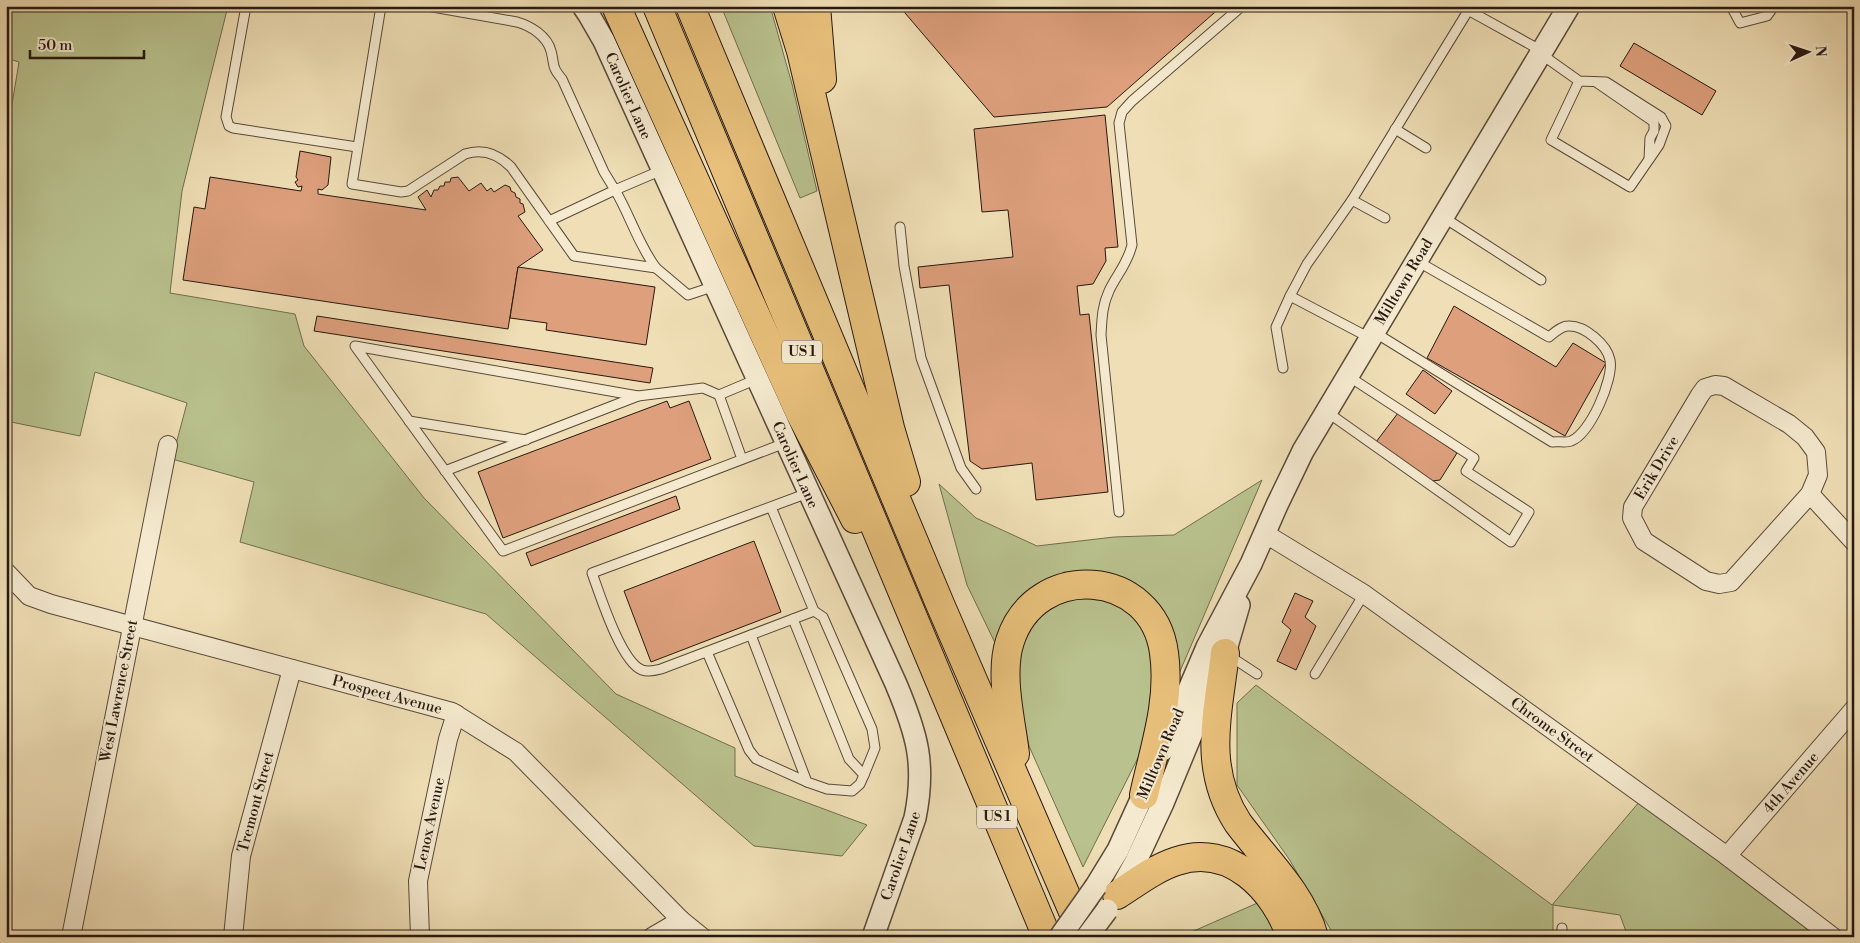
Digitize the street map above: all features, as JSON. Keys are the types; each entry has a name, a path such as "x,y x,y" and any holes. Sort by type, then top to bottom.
{"highway":[{"path":"616,6 799,411 947,698"},
{"name":"US 1","path":"657,6 1047,937"},
{"name":"US 1","path":"690,6 940,604 1085,937"},
{"path":"787,6 801,51 890,428 940,604"},
{"path":"816,6 830,175"},
{"path":"1018,783 1006,678 1007,652 1010,641 1021,619 1038,600 1058,589 1092,584 1113,589 1133,599 1151,618 1158,629 1162,641 1165,667 1164,698 1144,795"},
{"path":"1225,653 1215,738 1216,764 1221,789 1238,823 1292,892 1314,937"},
{"path":"1107,897 1178,860 1198,856 1220,859 1242,870 1261,886 1280,912 1291,937"},
{"path":"1064,888 1095,937"}],"street":[{"name":"Carolier Lane","path":"583,6 604,41 908,715 917,742 920,786 915,818 873,937"},
{"name":"Milltown Road","path":"1060,937 1107,897 1118,850 1144,795 1207,647 1251,564 1303,451 1569,6"},
{"name":"Erik Drive","path":"1715,385 1724,386 1789,424 1805,437 1816,452 1818,475 1810,494 1731,582 1719,584 1706,581 1644,541 1632,518 1633,507 1700,396 1705,388 1715,385"},
{"name":"West Lawrence Street","path":"70,937 168,445"},
{"path":"1810,494 1854,542"},
{"name":"Chrome Street","path":"1264,533 1364,594 1727,856 1833,937"},
{"name":"Milltown Road","path":"1085,937 1107,897 1136,861 1163,803 1225,653 1251,564"},
{"name":"Prospect Avenue","path":"6,572 29,596 51,604 456,714 516,752 681,920 702,937"},
{"name":"Tremont Street","path":"233,937 241,856 292,670"},
{"name":"4th Avenue","path":"1727,856 1854,709"},
{"name":"Lenox Avenue","path":"420,937 418,881 448,739 456,714"},
{"path":"652,937 681,920"}],"lane":[{"path":"246,6 226,117 229,126 357,147"},
{"path":"382,6 352,184 401,192 408,191 465,154 476,152 494,154 503,158 511,167 574,256 656,268"},
{"path":"426,6 517,22 529,26 539,34 550,48 555,72 562,79 604,172 626,208 645,254 656,268 688,295 715,286"},
{"path":"1119,512 1101,334 1102,310 1109,290 1129,257 1132,245 1119,123 1122,112 1132,101 1242,6"},
{"path":"1731,6 1740,23 1767,16 1774,6"},
{"path":"1283,368 1276,327 1290,296 1307,264 1352,200 1469,8 1541,52 1579,81 1606,82 1662,117 1666,126 1659,145 1630,187 1551,140 1579,81"},
{"path":"1395,129 1426,148"},
{"path":"549,221 662,170"},
{"path":"1352,200 1385,218"},
{"path":"1443,217 1541,280"},
{"path":"900,227 904,266 921,358 960,468 976,489"},
{"path":"1290,296 1372,335 1552,442 1572,441 1582,432 1594,418 1605,390 1611,362 1606,350 1593,336 1581,329 1569,326 1560,328 1549,337 1417,261"},
{"path":"638,396 355,346 503,551 785,443"},
{"path":"1326,412 1511,542 1530,512 1466,471 1474,458 1348,376"},
{"path":"718,395 757,379"},
{"path":"445,471 638,396 703,388 718,395 742,459"},
{"path":"409,421 526,440"},
{"path":"808,493 592,574 620,645 640,670 651,672 661,670 814,611"},
{"path":"707,652 749,750 756,760 827,789 852,791 860,784 875,748 872,728 823,617 814,611 771,507"},
{"path":"1315,674 1364,594"},
{"path":"793,620 849,758 864,775"},
{"path":"751,635 807,782"},
{"path":"1225,653 1256,674"}],"green space":[{"path":"6,6 228,6 182,191 170,293 295,314 304,346 424,498 616,694 735,748 735,776 867,825 842,856 754,846 486,614 240,542 254,482 172,459 187,403 95,372 80,436 6,421 6,141 19,62 6,58"},
{"path":"721,6 770,6 792,84 817,191 800,198"},
{"path":"1262,480 1175,683 1167,618 1130,580 1064,572 1014,607 997,647 967,585 939,484 976,518 1037,546 1114,537 1174,535"},
{"path":"1094,595 1122,603 1146,630 1156,687 1143,748 1083,867 1029,746 1015,681 1023,632 1054,601"},
{"path":"1256,685 1552,905 1640,801 1821,937 1628,937 1620,915 1553,905 1553,934 1550,937 1335,937 1289,859 1237,785 1237,703"},
{"path":"1262,901 1281,937 1180,937"}],"building":[{"path":"899,6 1034,6 1036,9 1040,6 1222,6 1107,107 994,117"},
{"path":"1634,43 1716,91 1702,115 1620,66"},
{"path":"1105,115 1118,247 1105,248 1106,261 1093,284 1077,286 1080,315 1089,314 1108,492 1036,500 1032,463 982,469 970,461 949,285 920,288 918,267 1013,257 1008,210 982,212 974,129"},
{"path":"300,151 331,157 328,185 322,190 318,189 318,194 426,210 418,197 427,190 431,197 434,190 444,186 445,182 450,182 451,178 458,177 469,191 481,183 487,191 491,188 494,192 505,185 510,187 516,197 520,199 520,203 523,204 525,212 518,216 543,250 518,267 508,329 183,280 194,207 205,209 210,177 301,191 302,186 298,187 295,182 298,180 296,177"},
{"path":"518,267 655,287 646,345 546,330 547,323 510,318"},
{"path":"1454,306 1556,367 1573,343 1606,363 1565,436 1427,358"},
{"path":"317,316 653,368 650,383 314,331"},
{"path":"1423,370 1452,391 1435,414 1406,394"},
{"path":"667,401 670,408 689,401 711,459 503,538 478,472"},
{"path":"1398,413 1457,453 1440,480 1432,481 1376,442"},
{"path":"676,496 680,509 531,566 526,553"},
{"path":"754,541 781,612 651,662 624,591"},
{"path":"1295,593 1313,601 1305,617 1316,626 1296,670 1277,661 1291,630 1282,622"}]}
